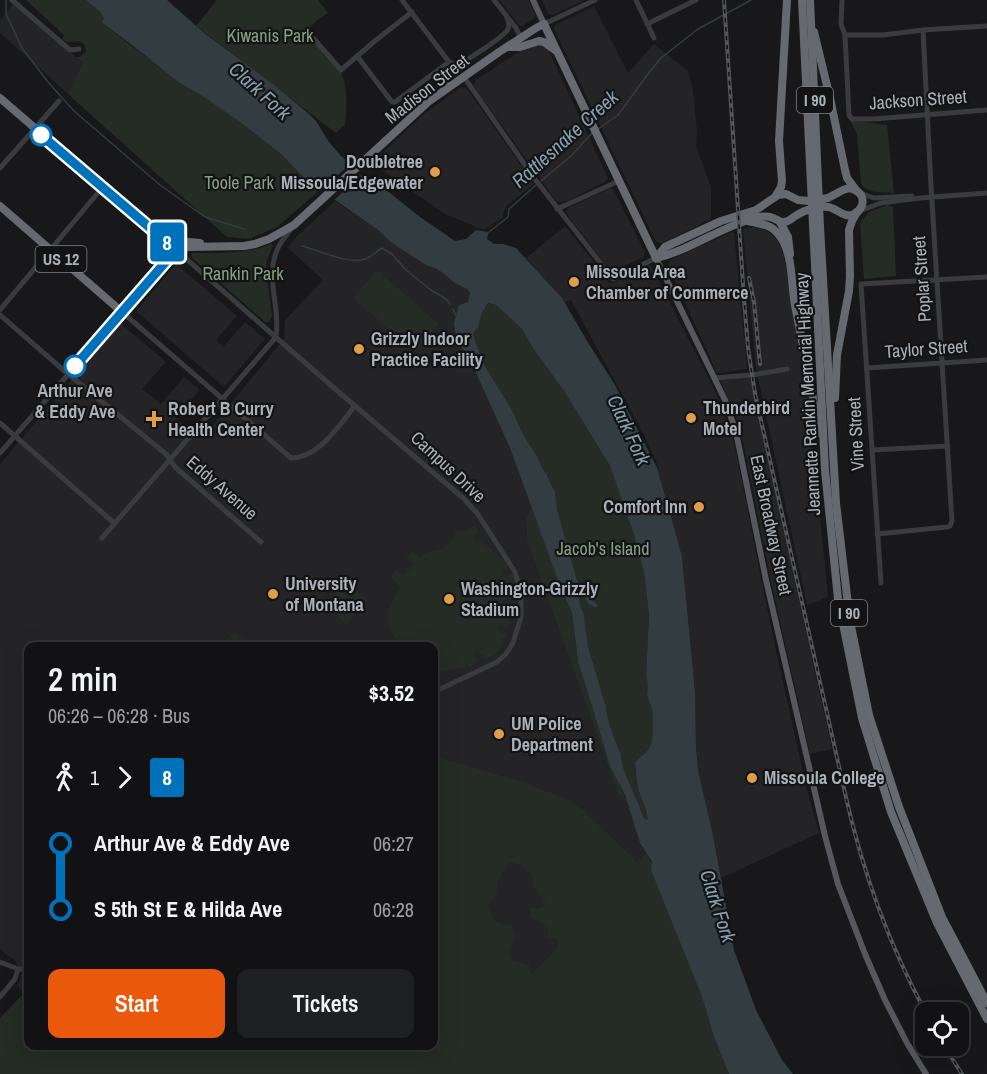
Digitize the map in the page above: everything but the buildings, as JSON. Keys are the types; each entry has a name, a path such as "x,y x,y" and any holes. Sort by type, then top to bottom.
{"highway":[{"path":"787,0 779,141 782,181 770,209 788,237 794,302 825,470"},
{"name":"Jeannette Rankin Memorial Highway","path":"802,0 808,20"},
{"name":"Jeannette Rankin Memorial Highway","path":"810,0 808,20 825,470 838,599 862,718 885,779"},
{"path":"808,20 830,98 844,171 863,202 849,230 849,291 837,355 833,445"},
{"name":"Madison Street","path":"244,246 269,239 294,225 440,93 544,24"},
{"name":"East Broadway Street","path":"544,24 656,258"},
{"path":"507,47 520,47 540,41 556,50"},
{"path":"0,98 176,250"},
{"path":"656,258 665,247 721,221 756,210 782,194 809,201 823,199 847,188 858,192"},
{"path":"837,194 835,202 837,210"},
{"path":"791,197 796,207 793,217"},
{"name":"US 12","path":"0,206 122,312"},
{"path":"656,258 670,255 747,220 764,216 787,221 808,209 829,207 846,215 858,212"},
{"path":"747,220 768,225 775,231 783,242 790,265"},
{"name":"Jeannette Rankin Memorial Highway","path":"817,227 836,503 850,621 885,779"},
{"path":"155,232 178,241 244,246"},
{"path":"122,312 176,250 244,246"},
{"name":"I 90","path":"885,779 899,807 942,917 987,1003"},
{"name":"I 90","path":"885,779 891,812 937,923 987,1019"}],"main road":[{"name":"East Broadway Street","path":"533,0 544,24"},
{"name":"East Broadway Street","path":"656,258 728,406 736,432 766,580 838,884 881,991 907,1042 927,1074"}],"street":[{"path":"12,0 70,50 79,49"},
{"path":"402,0 449,62 452,75 440,93"},
{"path":"494,0 521,38"},
{"name":"Madison Street","path":"544,24 595,0"},
{"path":"636,0 654,38"},
{"path":"647,24 696,0"},
{"path":"842,3 841,24 845,36 987,26"},
{"path":"314,39 340,70 412,12"},
{"name":"Madison Street","path":"357,56 392,102 395,102 449,62 462,63 503,36 509,26 506,15"},
{"name":"Poplar Street","path":"877,534 951,526 952,521 923,30"},
{"name":"Jackson Street","path":"845,36 849,115 852,119 987,110"},
{"path":"464,77 541,188 613,279 656,258"},
{"path":"0,168 59,101"},
{"path":"557,209 619,181"},
{"path":"0,310 102,188"},
{"path":"858,192 874,198 914,196 920,198"},
{"path":"858,212 880,203 987,193"},
{"path":"102,538 276,337 278,326 272,283 272,264 281,243 294,225"},
{"name":"Campus Drive","path":"176,250 472,506 515,572 521,594 522,609 513,643 502,658 492,665 438,690"},
{"path":"937,280 987,277"},
{"name":"Vine Street","path":"881,583 861,284 937,280"},
{"path":"0,453 122,312"},
{"name":"US 12","path":"122,312 223,399"},
{"name":"Eddy Avenue","path":"0,315 166,454 174,467 261,542"},
{"name":"Taylor Street","path":"867,368 987,360"},
{"path":"714,378 787,369"},
{"path":"223,399 291,458 305,456 317,448 355,406"},
{"path":"0,423 114,523"},
{"path":"872,450 948,446"},
{"path":"0,962 24,969"},
{"path":"0,997 15,979 18,969"}],"shaded area":[{"path":"499,0 528,0 535,18 520,26"},
{"path":"542,0 582,0 583,1 551,15"},
{"path":"13,4 76,57 84,61 68,94 0,33 0,20"},
{"path":"594,6 628,73 654,44 688,71 693,90 697,131 696,146 711,187 711,219 663,243 655,240 554,29 555,25"},
{"path":"538,42 547,47 608,178 567,201 556,201 473,84 517,53"},
{"path":"465,87 534,184 506,206 502,218 484,230 445,214 380,169 374,161 425,113 460,88"},
{"path":"611,188 645,252 643,257 613,271 609,269 568,216 567,211 568,208"},
{"name":"University of Montana","path":"335,201 406,252 437,269 470,293 469,302 459,305 454,325 456,332 510,448 532,508 526,517 527,541 618,794 628,804 640,843 646,853 446,1067 436,1050 438,642 24,642 24,992 17,986 22,974 14,959 0,949 0,464 120,323 166,362 142,389 161,404 184,377 200,390 175,417 201,439 284,339 285,320 323,280 288,248 295,238"},
{"path":"565,226 610,283 651,266 715,391 733,439 777,655 806,786 819,833 721,878 698,770 695,692 682,556 656,461 571,300 565,302 526,258"},
{"path":"755,227 763,229 778,241 784,256 806,376 828,597 807,605 756,368 743,229"},
{"path":"734,233 747,369 717,373 668,265 672,259"},
{"path":"176,264 237,316 216,340 223,347 245,322 265,339 224,387 136,311"},
{"path":"750,378 832,749 810,754 772,586 743,441 738,422 720,380"}],"green space":[{"name":"Toole Park","path":"26,0 86,0 103,15 104,19 101,22 178,82 240,122 281,154 305,179 320,190 277,227 249,239 227,237 68,94 83,62 76,57 86,52 85,45 80,41 67,42 62,39 64,35"},
{"name":"Kiwanis Park","path":"217,0 318,0 328,13 306,31 339,67 343,78 346,98 345,124 336,133 196,26"},
{"path":"850,120 887,125 894,193 872,191 861,184 857,134"},
{"path":"888,205 893,207 896,276 864,279 860,223 869,212"},
{"name":"Rankin Park","path":"273,245 266,271 272,315 269,322 265,322 191,257 192,253 242,251"},
{"path":"377,270 439,324 415,351 353,298"},
{"name":"Jacob's Island","path":"488,303 496,305 522,329 532,347 564,391 610,466 634,535 644,572 649,615 646,675 647,695 653,713 653,733 647,751 635,762 638,788 649,818 647,820 644,818 623,768 588,646 578,592 596,607 598,605 577,580 557,509 555,492 511,408 483,363 473,334"},
{"name":"Jacob's Island","path":"532,508 572,613 578,661 607,756 628,804 618,794 527,541 526,517"},
{"name":"Washington-Grizzly Stadium","path":"475,525 479,531 472,538 477,542 480,539 509,565 497,580 514,572 518,595 506,595 507,597 497,608 512,622 506,629 501,624 496,630 506,634 497,653 484,658 483,653 478,651 473,656 478,660 471,668 467,664 466,667 438,672 438,642 397,642 392,633 389,613 393,599 401,587 390,577 396,570 404,575 414,564 406,558 412,550 420,557 441,549 456,539 454,531 470,530"},
{"path":"344,581 367,600 346,624 324,604"},
{"path":"234,631 247,642 224,642"},
{"path":"438,757 516,780 567,799 584,811 636,863 646,853 652,863 729,1074 0,1074 0,1018 24,993 24,1050 438,1050","holes":["510,861 521,866 534,877 533,886 546,904 540,908 530,908 531,918 541,922 549,931 547,938 557,939 558,947 531,975 530,966 512,960 509,951 515,937 511,925 494,920 488,904 496,897 498,882"]}],"water":[{"name":"Clark Fork","path":"86,0 167,0 203,32 308,113 341,156 420,217 455,241 466,239 476,230 489,232 487,239 494,244 516,248 562,298 615,385 658,470 682,556 695,692 698,770 713,835 734,950 756,1010 782,1060 793,1074 729,1074 714,1037 701,994 651,870 652,862 640,843 625,795 610,766 578,661 572,613 564,591 510,448 456,333 454,324 459,305 468,302 470,293 437,269 426,265 392,243 378,230 305,179 281,154 240,122 178,82 101,22 104,19 103,16","holes":["488,303 496,305 522,329 532,347 564,391 610,466 634,535 644,572 649,615 646,675 647,695 653,713 653,733 647,751 635,762 638,788 647,820 644,818 623,768 588,646 578,592 582,593 589,604 596,608 598,605 577,580 557,509 555,492 511,408 483,363 473,334"]}],"pier":[{"path":"353,162 365,172 332,202 318,192"}],"waterway":[{"path":"6,0 6,14 22,48 74,111 160,185 205,217 244,229"},
{"name":"Rattlesnake Creek","path":"598,129 618,115 661,58 698,29 751,0"},
{"name":"Rattlesnake Creek","path":"541,181 572,155 592,133"},
{"name":"Rattlesnake Creek","path":"489,232 508,217 509,209 537,184"},
{"path":"302,246 350,260 367,258 382,248 450,304"},
{"path":"453,309 456,316"}],"railway":[{"path":"724,0 744,299 755,394 859,850 888,933 920,1002"},
{"path":"749,278 754,302 760,364"},
{"path":"950,1056 962,1074"}],"bus line":[{"name":"8","path":"41,135 176,250 75,366"}],"place":[{"name":"Doubletree Missoula/Edgewater","path":"435,172"},
{"name":"Missoula Area Chamber of Commerce","path":"574,282"},
{"name":"Grizzly Indoor Practice Facility","path":"359,349"},
{"name":"Arthur Ave & Eddy Ave","path":"75,366"},
{"name":"Thunderbird Motel","path":"691,418"},
{"name":"Robert B Curry Health Center","path":"154,419"},
{"name":"Comfort Inn","path":"699,507"},
{"name":"University of Montana","path":"273,594"},
{"name":"Washington-Grizzly Stadium","path":"449,599"},
{"name":"UM Police Department","path":"499,734"},
{"name":"Missoula College","path":"752,778"}]}
